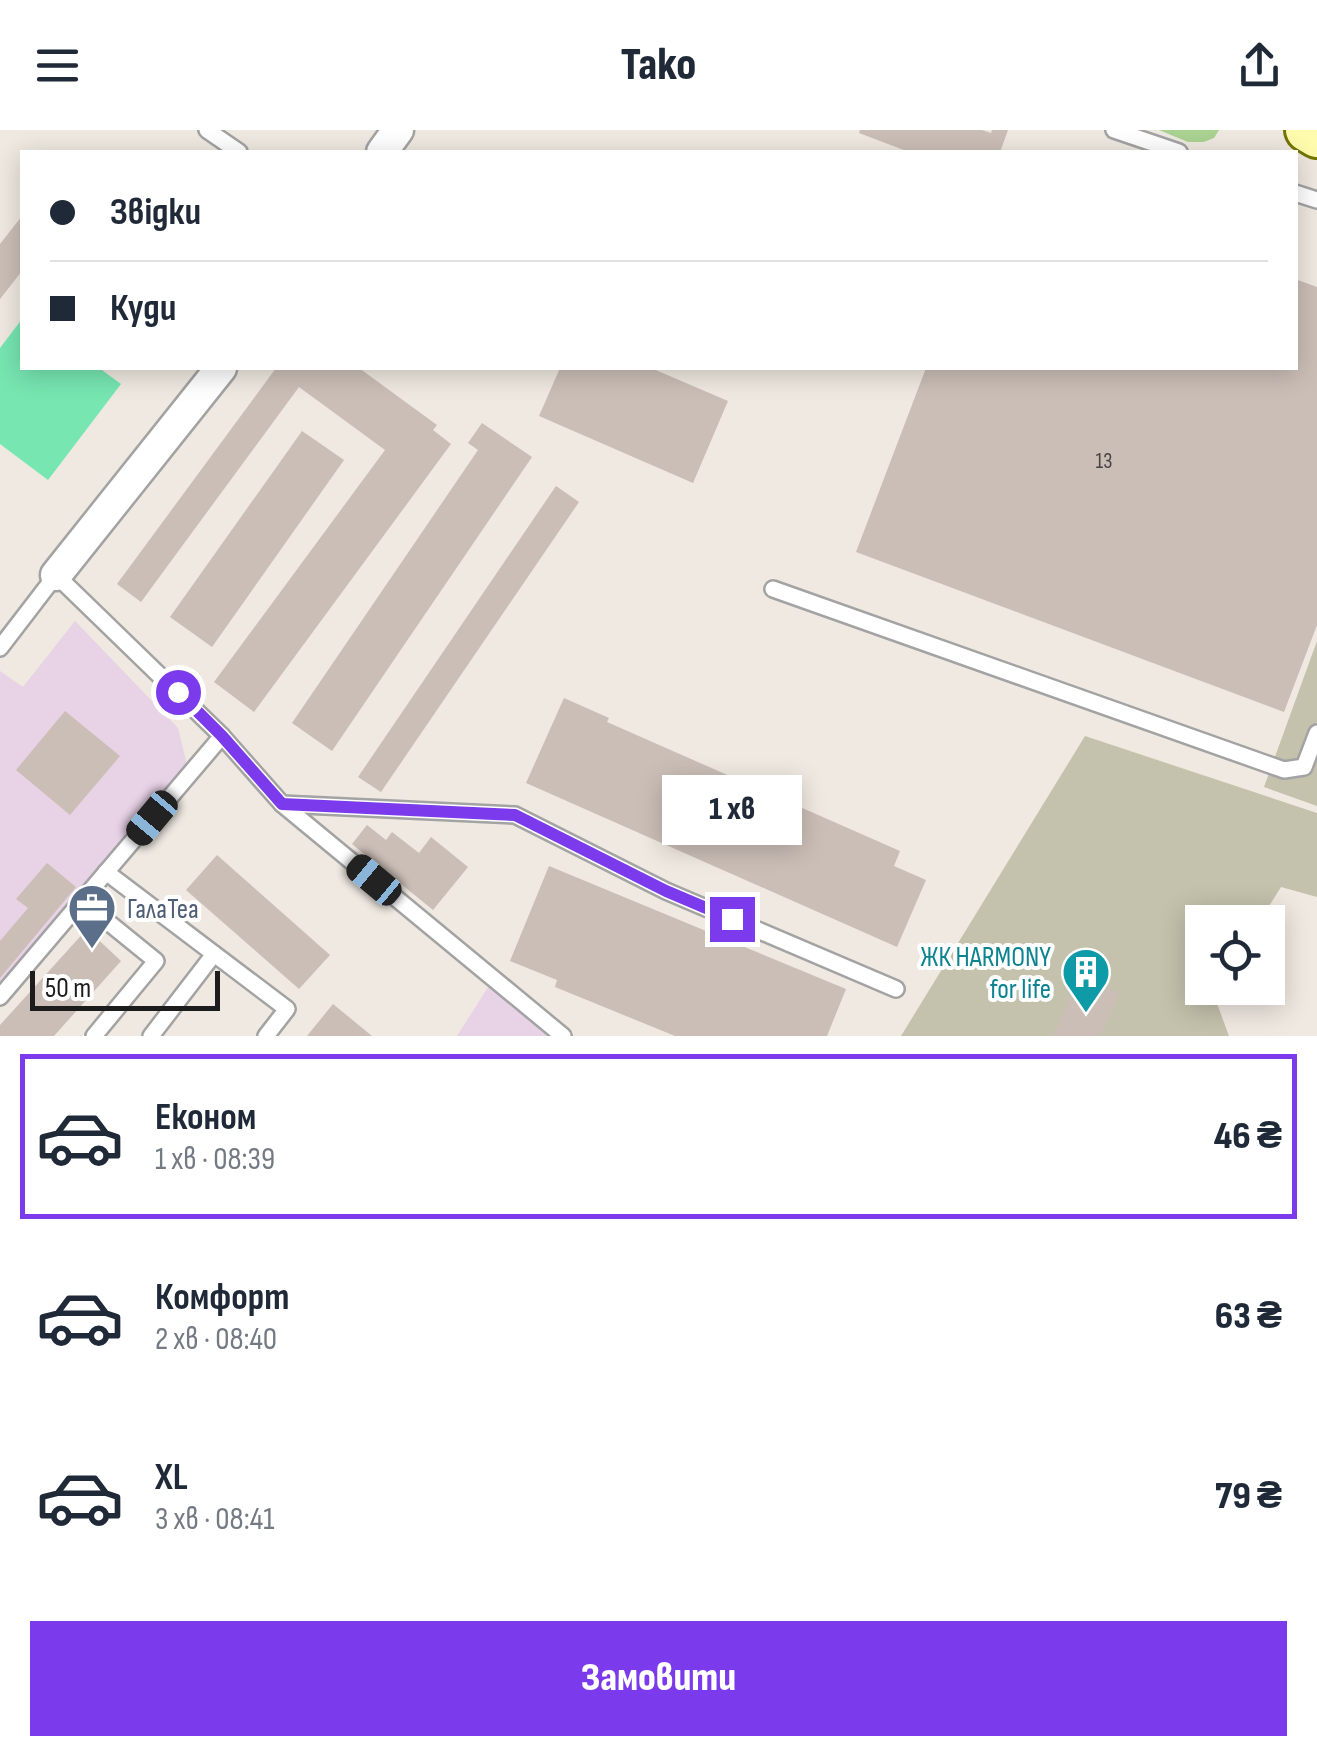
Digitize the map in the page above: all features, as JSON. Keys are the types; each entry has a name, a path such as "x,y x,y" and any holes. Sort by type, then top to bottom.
{"main road":[{"path":"1307,130 1317,136"}],"street":[{"path":"56,574 219,370"}],"lane":[{"path":"207,130 236,150"},
{"path":"1114,130 1173,150"},
{"path":"0,648 56,574 222,736 282,804 562,1036"},
{"path":"772,589 1284,770 1304,767 1317,733"},
{"path":"0,998 222,736"},
{"path":"282,804 515,815 666,891 896,990"},
{"path":"106,872 287,1009 266,1036"},
{"path":"82,901 156,961 94,1036"},
{"path":"151,1036 214,954"}],"shaded area":[{"path":"75,621 178,728 187,765 0,988 0,671 23,687"},
{"path":"1317,641 1317,806 1264,787"},
{"path":"1085,736 1317,813 1317,897 1281,887 1270,905 1185,905 1185,1005 1218,1005 1229,1036 901,1036"},
{"path":"492,981 563,1036 457,1036"}],"green space":[{"path":"1159,130 1219,130 1214,138 1204,142 1188,142"},
{"path":"20,322 20,370 102,370 121,384 48,480 0,444 0,348"}],"building":[{"path":"1008,130 1001,150 904,150 859,133"},
{"path":"20,219 20,274 0,299 0,244"},
{"path":"1298,280 1317,287 1317,625 1284,712 856,552 925,370 1298,370"},
{"path":"275,370 362,370 437,425 433,430 451,444 254,712 214,682 385,450 299,387 141,602 117,584"},
{"path":"559,370 656,370 728,401 693,483 539,416"},
{"path":"482,423 532,457 332,751 292,723 478,450 468,443"},
{"path":"302,431 344,460 212,647 170,617"},
{"path":"556,486 579,502 381,792 358,777"},
{"path":"564,698 609,718 607,722 900,851 894,866 926,880 897,947 526,783"},
{"path":"65,711 120,756 70,815 16,770"},
{"path":"367,825 386,840 392,832 419,853 431,837 468,867 433,910 352,844"},
{"path":"217,855 330,955 299,989 186,890"},
{"path":"47,863 76,887 0,978 0,941 28,908 16,899"},
{"path":"549,866 846,989 827,1036 675,1036 555,987 557,980 510,961"},
{"path":"87,929 121,961 54,1036 0,1036 0,1025"},
{"name":"ЖК HARMONY for life","path":"1079,977 1119,993 1101,1036 1053,1036"},
{"path":"333,1004 372,1036 307,1036"}],"place":[{"name":"ГалаТеа","path":"92,950"},
{"name":"ЖК HARMONY for life","path":"1086,1014"}],"route":[{"path":"178,692 282,804 515,815 666,891 732,919"}]}
